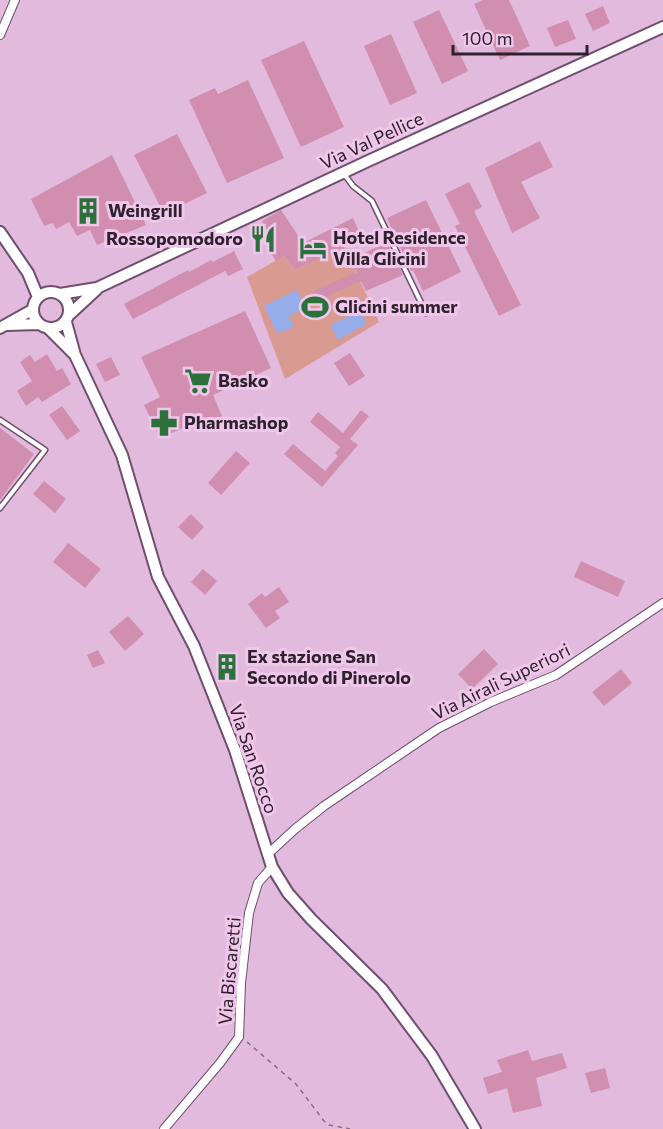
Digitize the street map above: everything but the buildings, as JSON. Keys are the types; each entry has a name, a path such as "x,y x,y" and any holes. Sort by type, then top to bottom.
{"street":[{"path":"0,35 15,0"},
{"name":"Via Val Pellice","path":"97,288 343,172 663,27"},
{"path":"0,232 28,273 38,297"},
{"path":"28,273 67,301 68,318"},
{"path":"2,327 32,310 38,297 45,292 56,293 97,288"},
{"path":"2,327 58,327 97,288"},
{"path":"32,310 34,318 43,326"},
{"name":"Via San Rocco","path":"68,318 75,355 122,455 158,577 194,646 208,681 235,750 272,867 288,893 311,919 382,989 432,1056 475,1129"},
{"name":"Via San Rocco","path":"43,326 75,355"},
{"name":"Via Airali Superiori","path":"268,854 324,806 439,728 491,702 556,675 663,603"},
{"name":"Via Biscaretti","path":"164,1129 239,1037 241,983 249,913 258,883 272,867"}],"lane":[{"path":"343,172 353,186 372,201 426,314"},
{"path":"0,420 45,450 0,508"}],"path":[{"path":"239,1037 296,1084 324,1121 329,1125 350,1129"},
{"path":"328,1129 329,1125"}],"shaded area":[{"name":"Glicini summer","path":"344,246 379,322 285,379 247,277 284,256 295,270"}],"water":[{"path":"297,290 306,308 289,316 294,327 277,333 264,306"},
{"path":"356,313 363,315 366,324 338,340 330,325"}],"place":[{"name":"Weingrill","path":"88,211"},
{"name":"Rossopomodoro","path":"263,239"},
{"name":"Hotel Residence Villa Glicini","path":"313,248"},
{"name":"Glicini summer","path":"315,307"},
{"name":"Basko","path":"198,381"},
{"name":"Pharmashop","path":"164,423"},
{"name":"Ex stazione San Secondo di Pinerolo","path":"227,667"}]}
